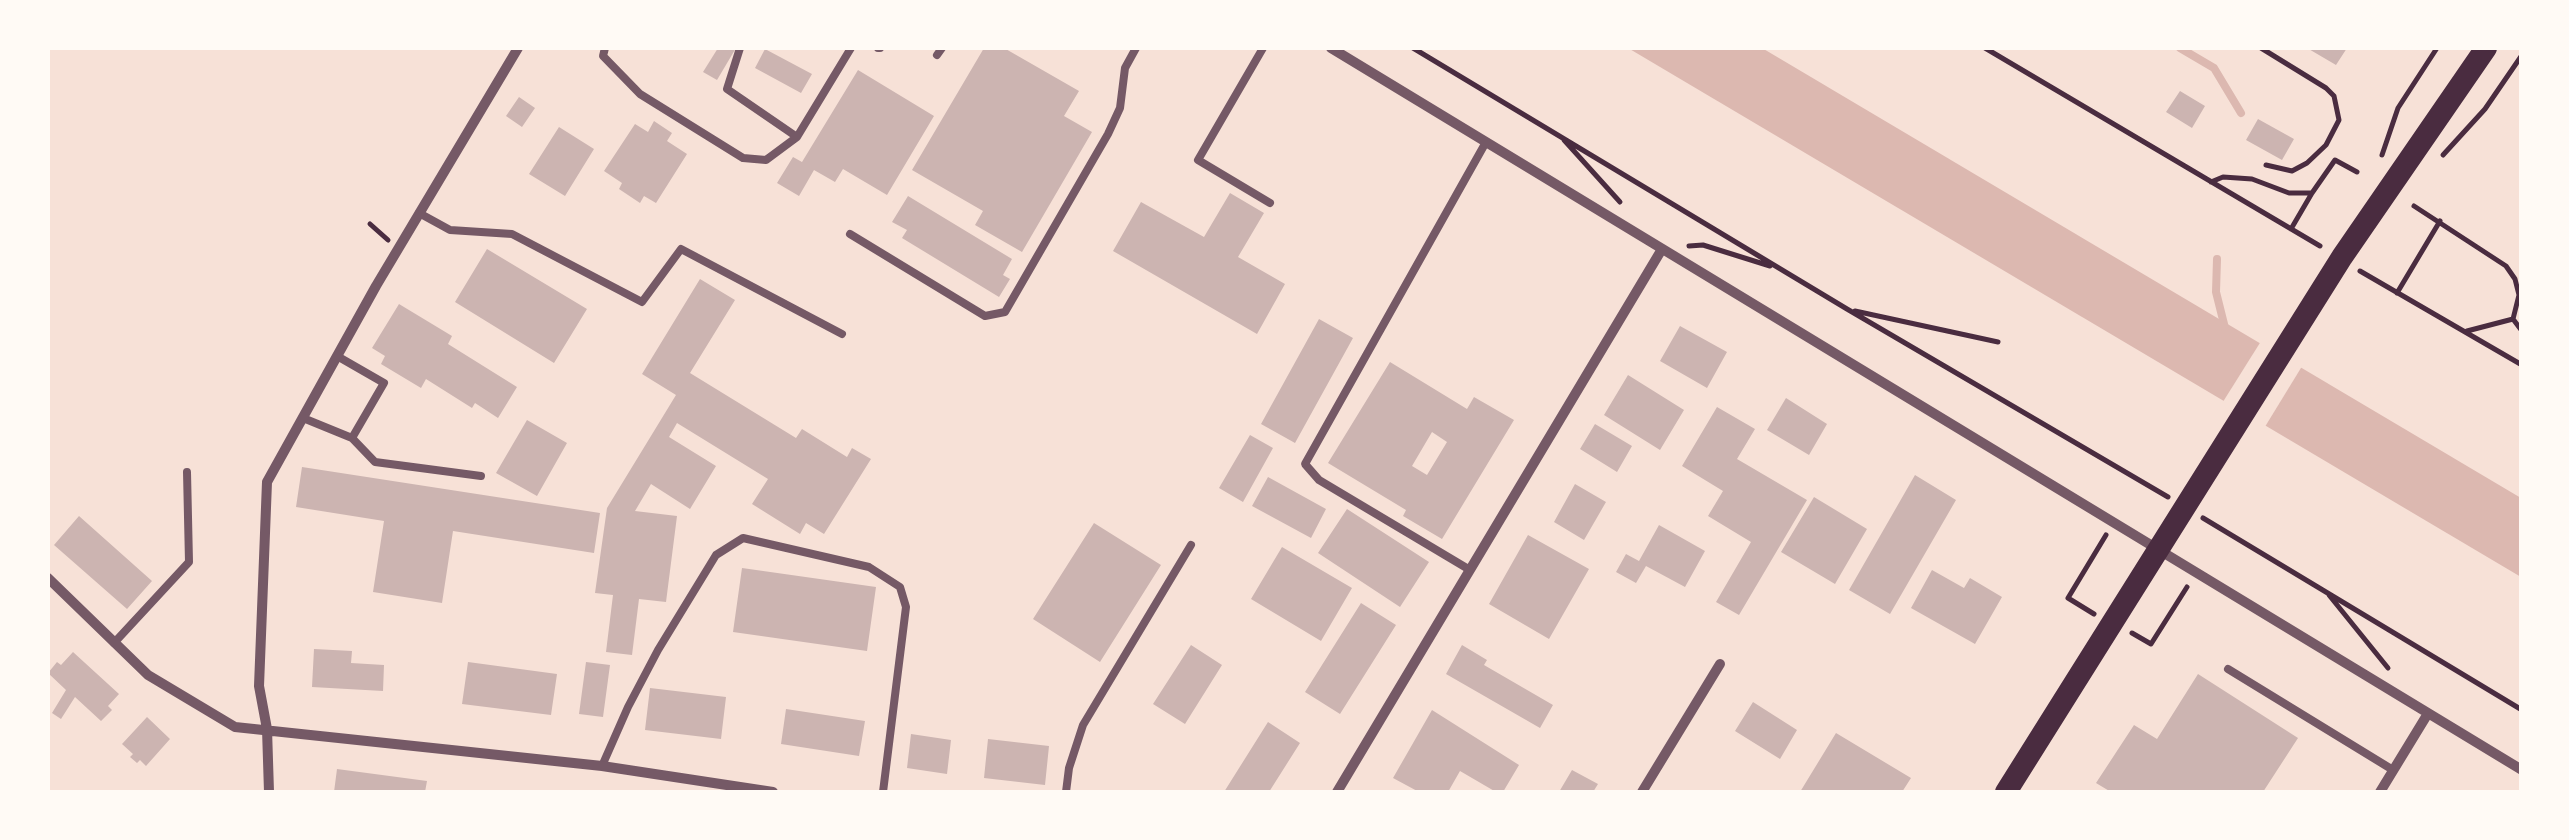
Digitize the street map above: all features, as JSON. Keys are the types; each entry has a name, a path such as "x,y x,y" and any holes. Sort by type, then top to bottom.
{"main road":[{"path":"2006,792 2342,259 2486,48"}],"street":[{"path":"268,792 267,729 259,686 267,482 419,213 518,48"},
{"path":"1332,48 2522,770"},
{"path":"1337,792 1662,249"},
{"path":"48,578 148,675 235,726 602,766 773,792"},
{"path":"1642,792 1720,664"},
{"path":"2380,792 2427,715"}],"lane":[{"path":"605,48 604,56 640,94 743,158 766,160 797,137 851,48"},
{"path":"740,48 727,88 797,137"},
{"path":"850,234 985,316 1004,312 1108,134 1120,108 1125,68 1136,48"},
{"path":"1263,48 1198,160 1270,203"},
{"path":"1470,570 1319,480 1305,464 1486,142"},
{"path":"419,213 450,230 512,234 642,302 681,249 842,334"},
{"path":"337,356 384,382 352,438"},
{"path":"303,418 352,438 375,462 481,476"},
{"path":"114,643 189,562 187,472"},
{"path":"602,766 643,678 716,555 743,538 869,567 900,586 906,607 883,792"},
{"path":"1066,792 1069,768 1084,725 1191,545"},
{"path":"2228,669 2394,770"}],"path":[{"path":"1413,48 2522,710"},
{"path":"1985,48 2522,364"},
{"path":"2262,48 2326,88 2334,96 2338,120 2326,145 2308,164 2292,171 2266,165"},
{"path":"2377,168 2398,108 2437,48"},
{"path":"1557,132 1628,210"},
{"path":"2291,230 2335,160 2357,172"},
{"path":"2211,182 2222,177 2252,179 2290,192 2312,193"},
{"path":"2414,206 2506,266 2519,295 2512,319"},
{"path":"2397,293 2440,221"},
{"path":"1662,249 1703,244 1778,268"},
{"path":"1847,309 1998,342"},
{"path":"2512,319 2522,331"},
{"path":"2465,332 2512,319"},
{"path":"2113,524 2068,598 2151,644 2195,574"},
{"path":"2324,589 2392,673"}],"shaded area":[{"path":"1628,48 1762,48 2521,498 2521,577"}],"pier":[{"path":"2263,338 2304,363 2263,430 2221,405"}],"building":[{"path":"718,48 736,48 717,80 703,72"},
{"path":"984,48 1004,48 1079,91 1064,116 1092,132 1022,252 975,225 983,211 912,170"},
{"path":"2307,48 2347,48 2336,65"},
{"path":"765,49 812,74 801,93 755,68"},
{"path":"858,70 934,116 887,195 843,169 835,182 814,170 799,196 777,183 793,157 802,162"},
{"path":"2180,91 2205,106 2192,128 2166,112"},
{"path":"519,97 535,108 522,127 506,116"},
{"path":"2258,119 2294,139 2282,160 2246,140"},
{"path":"654,121 672,133 667,141 687,154 656,203 644,196 640,203 619,189 622,183 604,171 635,124 648,132"},
{"path":"559,127 594,149 565,196 529,174"},
{"path":"1230,193 1264,213 1238,257 1285,284 1257,334 1113,251 1141,202 1204,237"},
{"path":"908,196 1012,259 1003,275 1010,279 999,297 902,238 907,230 892,222"},
{"path":"487,249 587,309 554,363 455,302"},
{"path":"700,279 735,300 690,373 796,438 802,429 847,457 852,448 871,459 824,534 806,523 800,534 752,504 768,479 677,423 669,437 716,466 690,509 651,484 635,511 677,516 666,602 639,599 632,655 606,652 613,595 595,593 607,508 676,395 642,374"},
{"path":"399,304 452,336 448,344 517,387 498,418 475,403 472,408 426,379 421,388 381,364 385,356 372,348"},
{"path":"1319,319 1353,338 1295,443 1261,424"},
{"path":"1680,326 1727,352 1707,388 1660,361"},
{"path":"1390,362 1467,409 1474,397 1514,420 1442,539 1403,516 1406,510 1328,463","holes":["1432,432 1447,442 1427,475 1412,466"]},
{"path":"1628,375 1684,410 1660,450 1604,415"},
{"path":"1786,398 1827,424 1809,455 1767,430"},
{"path":"1717,407 1755,429 1737,459 1807,500 1739,615 1716,602 1751,542 1708,516 1723,491 1682,466"},
{"path":"527,420 567,443 537,496 496,473"},
{"path":"1595,424 1632,446 1617,472 1580,449"},
{"path":"1250,435 1273,448 1243,502 1219,488"},
{"path":"302,467 600,513 594,553 453,531 442,603 373,592 384,521 296,507"},
{"path":"1915,475 1956,500 1890,614 1849,590"},
{"path":"1268,477 1326,509 1311,538 1252,506"},
{"path":"1575,484 1606,502 1584,540 1554,522"},
{"path":"1814,497 1867,529 1835,584 1781,552"},
{"path":"1347,509 1429,562 1400,607 1318,553"},
{"path":"79,516 152,581 127,609 54,545"},
{"path":"1094,523 1161,565 1100,662 1033,619"},
{"path":"1659,525 1705,551 1685,587 1646,566 1636,583 1616,572 1626,554 1639,561"},
{"path":"1528,535 1589,569 1549,639 1489,604"},
{"path":"1282,547 1352,588 1321,641 1251,599"},
{"path":"742,568 876,587 867,651 733,632"},
{"path":"1932,570 1964,588 1970,578 2002,597 1975,644 1911,608"},
{"path":"1361,603 1396,625 1340,714 1305,692"},
{"path":"1191,645 1222,665 1185,724 1153,704"},
{"path":"1462,645 1487,660 1484,665 1553,705 1540,728 1446,674"},
{"path":"314,649 352,651 351,663 384,665 383,691 312,687"},
{"path":"73,652 119,694 108,706 112,710 101,721 75,697 61,719 52,713 66,690 48,673"},
{"path":"468,662 557,674 551,715 462,704"},
{"path":"586,662 610,665 603,717 579,714"},
{"path":"2198,674 2298,738 2263,792 2111,792 2096,783 2134,725 2157,739"},
{"path":"650,688 726,697 721,739 645,730"},
{"path":"1753,702 1797,730 1780,759 1735,731"},
{"path":"786,709 865,721 859,756 781,744"},
{"path":"1432,710 1519,765 1503,792 1496,792 1460,771 1448,792 1419,792 1393,778"},
{"path":"147,717 170,739 146,766 130,757 133,754 122,744"},
{"path":"1268,722 1300,743 1269,792 1224,792"},
{"path":"1836,733 1911,778 1902,792 1800,792"},
{"path":"911,734 951,740 947,774 907,768"},
{"path":"988,739 1049,746 1045,785 984,778"},
{"path":"337,769 427,781 425,792 334,792"},
{"path":"1572,770 1598,784 1593,792 1559,792"}],"waterway":[{"path":"2180,48 2214,68 2241,113"},
{"path":"2217,259 2216,292 2225,328"}]}
